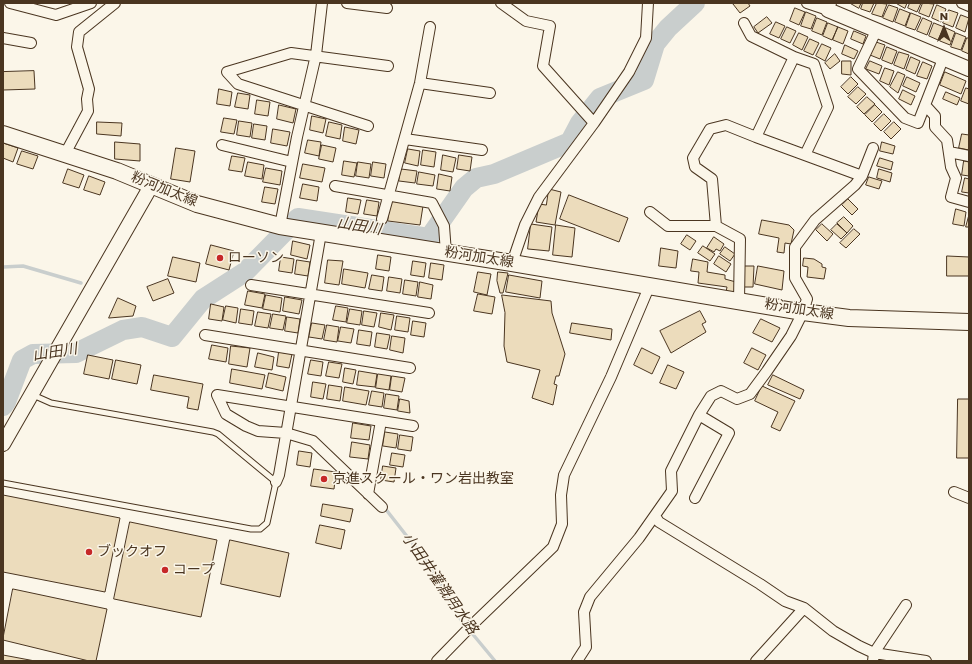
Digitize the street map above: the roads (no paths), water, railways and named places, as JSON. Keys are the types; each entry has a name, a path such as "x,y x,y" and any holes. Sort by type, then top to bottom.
{"main road":[{"name":"粉河加太線","path":"3,134 116,171 197,204 286,227 803,312 849,318 969,322"}],"street":[{"path":"10,3 56,15 91,3"},
{"path":"65,154 88,111 87,99 89,89 77,47 79,32 115,3"},
{"path":"286,227 292,162 316,55 322,3"},
{"path":"347,3 387,8"},
{"path":"501,3 526,21 550,26 544,66 594,123"},
{"path":"512,263 525,225 539,197 594,123 629,72 646,38 648,3"},
{"path":"807,3 829,6 876,31 969,69"},
{"path":"962,3 969,6"},
{"path":"744,23 751,36 794,57 814,64 828,107 805,155"},
{"path":"382,219 420,83 430,27"},
{"path":"876,31 858,69 905,118 918,123 943,59"},
{"path":"3,38 31,43"},
{"path":"368,126 238,84 227,72 291,53 316,55 388,66"},
{"path":"756,137 794,57"},
{"path":"420,83 490,93"},
{"path":"925,105 935,116 935,127 947,140 951,167 956,178 951,198 969,202"},
{"path":"716,226 712,179 695,167 693,158 710,129 726,125 862,176"},
{"path":"405,138 482,150"},
{"path":"222,145 292,162"},
{"path":"577,661 586,647 584,612 590,597 655,516 672,491 671,471 699,415 711,396 721,391 737,399 750,394 791,336 803,312 807,299 795,278 795,247 815,220 855,185 862,176 873,148"},
{"path":"949,152 969,156"},
{"path":"3,444 151,186"},
{"path":"335,186 432,203 438,211 444,226 446,253"},
{"path":"650,212 668,226 716,226 740,239 739,301"},
{"path":"276,482 321,233"},
{"path":"251,285 429,313"},
{"path":"437,661 472,625 553,548 562,524 560,495 564,475 611,377 649,287"},
{"path":"205,335 410,368"},
{"path":"382,507 313,441 286,433 258,431 246,426 226,414 217,395 413,426"},
{"path":"695,498 729,433 699,415"},
{"path":"368,494 381,421"},
{"path":"954,492 969,498"},
{"path":"655,516 659,522 785,601 804,608 833,631 874,657 926,661"},
{"path":"874,657 906,605"},
{"path":"756,661 804,608"}],"lane":[{"path":"3,483 260,529 267,523 276,482 222,437 213,432 51,403 32,395"}],"waterway":[{"name":"山田川","path":"3,406 6,402 22,360 33,354 76,353 123,330 142,327 172,337 203,299 245,272 298,218 429,238 464,188 476,178 494,174 570,142 580,123 600,98 644,80 655,44 668,28 695,3"},
{"name":"小田井灌漑用水路","path":"3,267 23,266 81,283"},
{"name":"小田井灌漑用水路","path":"384,507 431,567 461,620 495,661"}],"place":[{"name":"ローソン","path":"220,258"},
{"name":"京進スクール・ワン岩出教室","path":"324,479"},
{"name":"ブックオフ","path":"89,552"},
{"name":"コープ","path":"165,570"}]}
